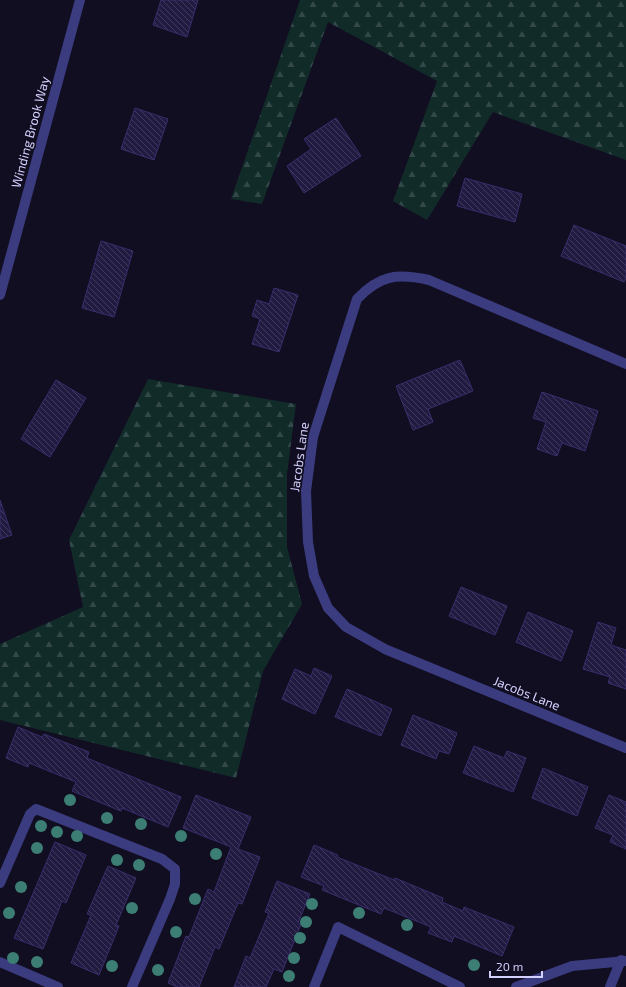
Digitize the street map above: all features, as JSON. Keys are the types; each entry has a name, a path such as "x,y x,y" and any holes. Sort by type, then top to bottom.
{"street":[{"name":"Winding Brook Way","path":"0,294 80,0"},
{"name":"Jacobs Lane","path":"626,364 429,280 408,276 385,278 370,286 357,299 313,437 306,491 308,542 314,576 328,608 346,627 385,649 626,748"},
{"path":"0,883 4,861 30,814 36,809 162,859 175,869 176,884 132,987"},
{"path":"314,987 338,928 460,987"},
{"path":"516,987 572,966 623,960"},
{"path":"610,987 623,960"},
{"path":"0,962 58,987"}],"green space":[{"path":"300,0 626,0 626,160 493,112 427,220 393,201 437,81 328,22 262,204 231,199"},
{"path":"148,379 296,404 287,474 287,547 302,604 263,671 236,778 0,720 0,644 83,607 69,540"}],"building":[{"path":"161,0 198,0 187,37 153,25"},
{"path":"135,108 168,119 154,160 121,149"},
{"path":"336,118 361,156 304,193 287,166 311,149 304,139"},
{"path":"465,178 522,194 515,222 457,206"},
{"path":"574,225 626,246 626,278 624,282 561,256"},
{"path":"101,241 133,251 114,317 82,308"},
{"path":"274,288 298,295 279,352 252,344 260,319 252,316 257,300 269,304"},
{"path":"460,360 473,391 428,409 433,422 413,430 396,386"},
{"path":"56,380 86,398 50,457 21,439"},
{"path":"542,392 598,411 585,451 562,443 557,456 537,449 546,422 533,418"},
{"path":"0,500 12,535 0,539"},
{"path":"461,587 507,606 495,635 449,616"},
{"path":"528,612 573,631 561,661 516,642"},
{"path":"598,622 616,628 611,645 626,650 626,689 608,683 610,677 583,669"},
{"path":"314,668 332,676 315,714 282,699 295,669 311,676"},
{"path":"347,689 392,709 381,736 335,717"},
{"path":"413,715 457,733 449,754 439,751 436,759 401,745"},
{"path":"18,727 42,737 44,734 89,752 87,758 181,797 168,827 122,808 121,811 72,791 76,782 29,763 28,767 6,758"},
{"path":"474,746 504,758 507,751 526,758 513,792 463,773"},
{"path":"543,768 588,787 577,816 532,798"},
{"path":"196,795 251,817 238,849 260,857 242,904 238,903 219,949 215,947 199,987 178,987 168,983 186,936 189,937 208,889 214,892 231,847 183,828"},
{"path":"609,795 626,802 626,849 610,842 613,835 595,828"},
{"path":"55,842 86,855 66,903 62,901 43,949 14,938"},
{"path":"314,845 338,855 337,857 394,880 395,878 443,898 442,902 463,911 464,907 514,927 502,956 454,936 452,942 428,933 431,927 384,908 381,914 322,890 324,886 301,877"},
{"path":"108,866 136,878 116,925 119,926 99,975 71,963 91,915 87,914"},
{"path":"277,881 310,894 298,923 301,924 282,972 274,969 266,987 234,987 246,956 250,958 269,913 265,912"}]}
